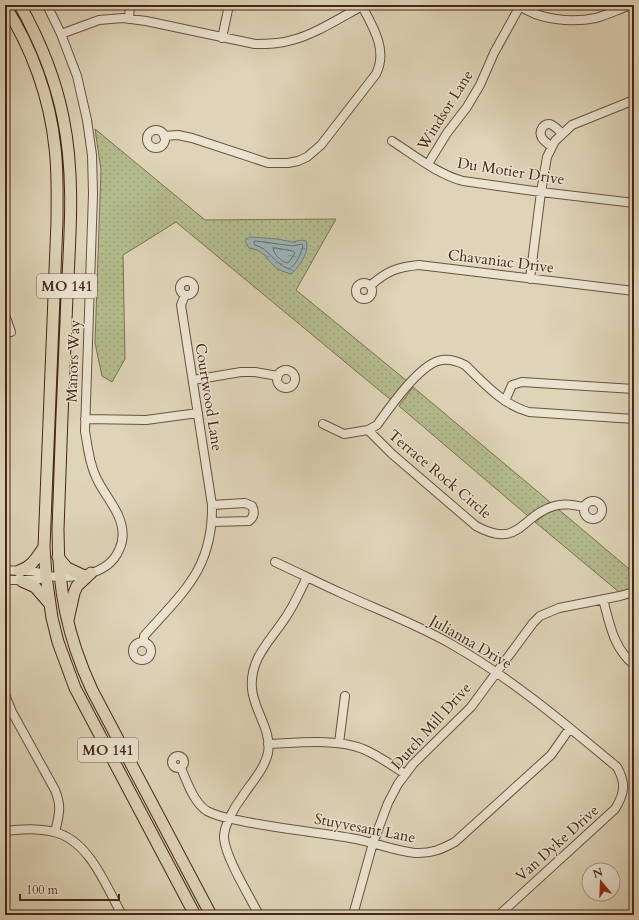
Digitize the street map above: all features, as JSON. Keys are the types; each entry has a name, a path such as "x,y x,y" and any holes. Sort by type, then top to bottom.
{"highway":[{"name":"MO 141","path":"20,5 42,48 56,88 63,118 70,165 58,557 59,576 67,625 81,668 211,915"},
{"name":"MO 141","path":"5,6 20,33 39,77 46,101 55,148 57,172 57,221 44,547 49,603 58,642 75,688 195,915"},
{"path":"5,14 20,33"},
{"path":"44,547 21,576 49,603"},
{"path":"58,557 67,568 86,574 77,586 74,593 67,625"}],"street":[{"name":"Manors Way","path":"21,576 37,572 46,576 86,574 107,566 119,552 122,542 123,528 118,514 98,482 91,465 85,431 93,194 92,155 87,120 77,76 61,34 47,5"},
{"path":"129,19 130,5"},
{"path":"222,38 229,5"},
{"path":"519,6 543,17 568,20 597,18 614,8 630,5"},
{"path":"61,34 99,20 117,18 146,21 255,44 290,41 306,36 363,6 378,38 381,52 380,66 376,74 321,145 306,157 298,161 288,163 268,162 192,138 178,135 164,136"},
{"name":"Windsor Lane","path":"428,164 447,133 467,107 480,85 494,53 519,6"},
{"path":"530,279 541,192 547,157 552,147 562,133 572,125 634,100"},
{"path":"552,147 542,139 540,132 542,127 546,124 552,125 562,133"},
{"name":"Du Motier Drive","path":"392,141 454,179 541,192 634,203"},
{"name":"Chavaniac Drive","path":"370,286 382,275 391,270 400,267 419,265 634,291"},
{"name":"Courtwood Lane","path":"144,642 144,636 188,586 197,572 210,535 212,522 212,505 181,305 184,295"},
{"path":"5,315 11,332"},
{"path":"323,424 344,434 368,430 377,425 418,374 439,360 453,360 465,365 505,401 520,410 529,412 634,419"},
{"path":"193,380 241,372 255,372 278,376"},
{"path":"505,401 512,385 522,382 634,389"},
{"path":"85,419 146,420 198,413"},
{"name":"Terrace Rock Circle","path":"368,430 392,454 482,530 492,533 507,534 522,527 539,513 554,506 571,504 584,507"},
{"path":"212,505 245,503 252,506 254,512 249,521 212,522"},
{"name":"Julianna Drive","path":"275,562 450,643 497,671 570,728 616,767 620,773 624,785"},
{"path":"5,570 21,576"},
{"path":"5,580 21,576"},
{"path":"259,915 228,856 224,837 229,819 243,795 259,774 268,753 266,728 255,704 251,675 260,651 279,628 290,611 307,577"},
{"name":"Dutch Mill Drive","path":"353,915 373,843 388,803 405,774 418,758 468,710 533,623 540,616 559,608 634,592"},
{"path":"603,599 612,634 616,643 627,659 634,665"},
{"path":"5,695 12,712 60,801 60,811 55,832"},
{"path":"340,743 345,696"},
{"name":"Stuyvesant Lane","path":"181,768 194,795 203,808 216,815 229,819 279,828 321,833 414,853 427,853 437,851 455,842 551,755 570,728"},
{"path":"268,744 340,743 362,748 405,774"},
{"name":"Van Dyke Drive","path":"500,915 615,809 622,797 624,785"},
{"path":"5,831 36,829 55,832 66,837 79,846 93,862 122,915"}],"green space":[{"path":"95,129 205,220 336,219 296,290 407,381 391,400 176,222 123,255 125,359 112,382 102,376 95,343 101,170"},
{"path":"413,387 550,502 528,516 399,406"},
{"path":"558,509 634,573 634,588 619,592 535,522 546,514"}],"water":[{"path":"250,237 293,242 302,240 306,241 307,245 305,254 291,274 284,272 274,266 259,251 249,248 245,240"}]}
